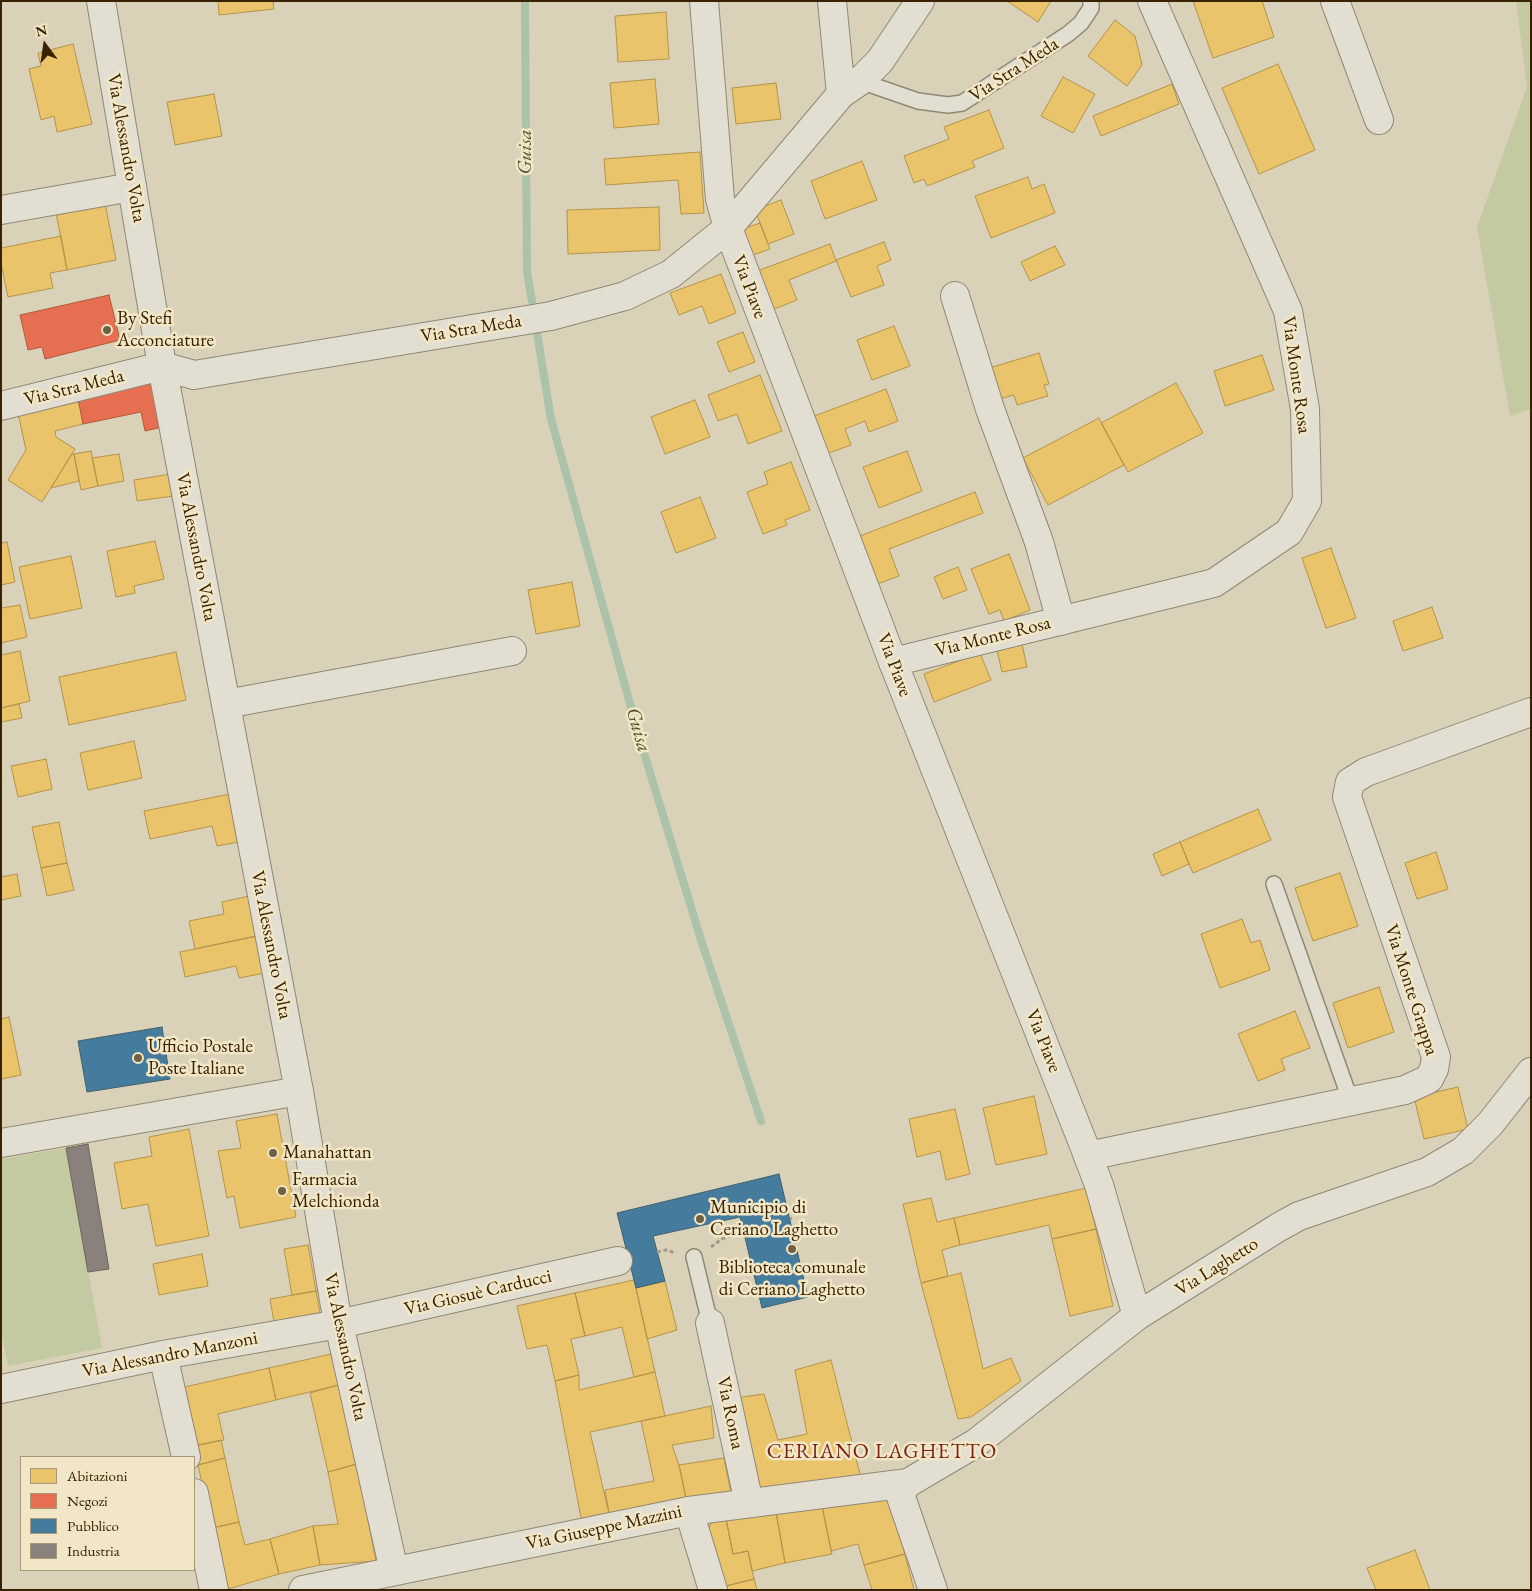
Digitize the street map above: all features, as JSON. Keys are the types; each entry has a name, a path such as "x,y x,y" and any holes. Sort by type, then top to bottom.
{"street":[{"name":"Via Alessandro Volta","path":"101,1 162,366 299,1091 339,1324 394,1572"},
{"name":"Via Piave","path":"704,1 720,199 728,228 893,662 1099,1185 1138,1316"},
{"path":"832,1 851,88"},
{"name":"Via Stra Meda","path":"1,406 162,366 194,375 551,316 625,296 671,274 728,228 851,88 880,61 920,1"},
{"name":"Via Monte Rosa","path":"893,662 1214,583 1289,532 1306,501 1305,409 1288,311 1152,1"},
{"path":"1335,1 1379,120"},
{"path":"1,210 132,187"},
{"path":"955,296 990,409 1039,542 1061,621"},
{"path":"226,704 512,651"},
{"name":"Via Monte Grappa","path":"1088,1156 1406,1090 1429,1079 1434,1070 1436,1057 1347,798 1350,782 1366,772 1531,712"},
{"name":"Via Laghetto","path":"908,1484 976,1443 1138,1316 1279,1227 1300,1216 1427,1172 1463,1151 1490,1124 1531,1072"},
{"path":"1,1143 299,1091"},
{"name":"Via Giosuè Carducci","path":"339,1324 618,1261"},
{"name":"Via Roma","path":"710,1323 750,1503"},
{"name":"Via Alessandro Manzoni","path":"1,1389 163,1354 339,1324"},
{"path":"163,1354 186,1456"},
{"path":"908,1484 902,1490 901,1497 933,1590"},
{"name":"Via Giuseppe Mazzini","path":"303,1590 689,1511 908,1484"},
{"path":"195,1498 214,1590"},
{"path":"689,1511 713,1590"}],"lane":[{"name":"Via Stra Meda","path":"851,88 918,101 948,105 962,103 1068,34 1081,23 1091,8 1091,1"},
{"path":"1274,884 1351,1102"},
{"path":"694,1257 710,1323"}],"green space":[{"path":"1516,1 1531,1 1531,409 1510,416 1477,227 1527,87"},
{"path":"66,1148 102,1348 8,1366 1,1330 1,1159"}],"building: Abitazioni":[{"path":"218,1 273,1 274,9 219,15"},
{"path":"1007,1 1051,1 1038,22"},
{"path":"1193,1 1262,1 1274,37 1213,58"},
{"path":"666,12 669,59 618,62 615,16"},
{"path":"1115,20 1135,36 1142,65 1127,86 1088,56"},
{"path":"73,44 92,124 57,132 54,116 41,120 29,69 41,66 38,53"},
{"path":"1278,64 1315,150 1259,174 1222,88"},
{"path":"1063,77 1095,94 1073,133 1041,116"},
{"path":"655,79 659,124 614,128 610,83"},
{"path":"776,83 781,119 736,124 732,88"},
{"path":"1172,84 1179,104 1101,136 1093,116"},
{"path":"214,94 222,136 175,145 167,102"},
{"path":"989,110 1004,148 972,161 975,167 927,186 924,179 914,183 904,156 949,139 944,127"},
{"path":"700,152 704,213 681,214 678,180 606,185 604,159"},
{"path":"862,161 877,200 825,219 811,181"},
{"path":"1028,177 1032,189 1044,184 1055,213 991,238 975,196"},
{"path":"781,200 794,234 768,244 755,210"},
{"path":"105,203 116,260 67,270 56,213"},
{"path":"659,207 660,250 568,254 567,210"},
{"path":"760,223 770,249 750,256 740,230"},
{"path":"61,236 67,270 50,273 53,288 8,297 1,263 1,248"},
{"path":"884,242 891,260 877,266 884,285 851,297 836,260"},
{"path":"830,244 836,261 789,280 797,300 772,310 757,271"},
{"path":"1055,246 1065,265 1030,281 1021,262"},
{"path":"721,274 736,313 709,324 702,306 679,315 670,293"},
{"path":"894,326 910,366 872,380 857,340"},
{"path":"743,332 755,362 729,372 717,342"},
{"path":"1039,353 1049,384 1044,385 1048,396 1017,405 1014,395 996,400 986,369"},
{"path":"1262,355 1274,390 1225,406 1214,371"},
{"path":"760,375 782,431 748,444 737,414 718,421 708,395"},
{"path":"1176,383 1203,433 1128,472 1101,423"},
{"path":"886,389 898,421 869,432 865,421 845,429 851,445 826,454 812,417"},
{"path":"78,398 83,424 55,431 56,437 75,449 42,502 8,480 26,450 18,413"},
{"path":"695,400 710,437 665,454 651,417"},
{"path":"1099,418 1124,465 1048,505 1023,458"},
{"path":"91,451 98,486 81,490 74,454"},
{"path":"907,451 922,491 879,508 863,467"},
{"path":"72,454 74,454 79,481 51,488"},
{"path":"119,454 124,481 98,486 92,458"},
{"path":"791,462 810,510 785,520 787,525 763,534 747,492 768,484 764,472"},
{"path":"171,474 174,496 137,501 134,480"},
{"path":"975,492 983,513 889,549 899,576 875,585 857,537"},
{"path":"700,497 716,538 676,553 661,512"},
{"path":"155,541 164,579 134,586 135,593 116,597 107,551"},
{"path":"7,542 15,582 1,585 1,543"},
{"path":"1331,548 1356,618 1326,628 1302,558"},
{"path":"1009,554 1030,610 1004,621 1000,610 989,614 971,569"},
{"path":"71,556 82,608 30,619 19,567"},
{"path":"958,567 967,590 943,599 934,577"},
{"path":"572,582 580,626 536,634 528,590"},
{"path":"20,605 27,637 1,643 1,608"},
{"path":"1432,607 1443,638 1403,651 1393,621"},
{"path":"1022,644 1027,667 1002,672 997,650"},
{"path":"20,651 30,701 1,708 1,655"},
{"path":"176,652 186,700 69,725 59,677"},
{"path":"980,653 991,680 934,702 924,674"},
{"path":"19,704 22,718 1,722 1,708"},
{"path":"134,741 142,778 88,790 80,753"},
{"path":"46,759 52,789 18,797 11,766"},
{"path":"230,794 239,842 217,846 212,826 150,839 144,811"},
{"path":"1258,809 1271,840 1193,873 1180,842"},
{"path":"59,822 67,863 41,868 32,827"},
{"path":"1180,842 1189,864 1162,876 1153,854"},
{"path":"1436,852 1448,889 1417,899 1405,863"},
{"path":"67,863 74,890 47,896 41,868"},
{"path":"1340,873 1358,926 1313,941 1295,888"},
{"path":"17,874 21,896 1,900 1,877"},
{"path":"249,896 257,936 195,949 189,921 224,914 222,902"},
{"path":"1242,919 1251,943 1260,940 1270,970 1220,988 1201,934"},
{"path":"257,936 265,973 239,978 236,966 185,977 180,952"},
{"path":"1379,987 1394,1032 1348,1048 1333,1003"},
{"path":"1295,1011 1310,1048 1281,1059 1285,1070 1258,1081 1238,1034"},
{"path":"9,1017 21,1075 1,1079 1,1019"},
{"path":"1458,1087 1468,1129 1424,1139 1414,1097"},
{"path":"1034,1096 1047,1154 996,1165 983,1108"},
{"path":"955,1109 970,1174 946,1180 940,1151 917,1157 909,1119"},
{"path":"277,1114 296,1217 240,1228 234,1196 227,1198 218,1151 241,1148 236,1121"},
{"path":"189,1129 209,1236 156,1246 148,1204 122,1209 114,1163 152,1156 149,1137"},
{"path":"1086,1188 1096,1229 1052,1239 1049,1225 960,1245 954,1218"},
{"path":"931,1198 937,1222 954,1218 960,1245 942,1250 948,1276 921,1283 903,1204"},
{"path":"1096,1229 1113,1306 1070,1316 1052,1239"},
{"path":"308,1245 316,1291 292,1295 284,1249"},
{"path":"202,1254 208,1286 159,1295 153,1264"},
{"path":"961,1273 983,1369 1011,1358 1021,1381 971,1417 958,1419 921,1283"},
{"path":"634,1280 655,1372 634,1377 622,1327 585,1336 575,1293"},
{"path":"665,1281 677,1330 647,1339 636,1288"},
{"path":"316,1291 320,1313 274,1322 270,1299"},
{"path":"575,1293 585,1336 571,1339 579,1375 555,1381 547,1345 527,1349 517,1306"},
{"path":"331,1354 339,1385 276,1400 269,1368"},
{"path":"831,1360 861,1478 758,1495 736,1398 764,1394 778,1440 807,1434 795,1370"},
{"path":"269,1368 276,1400 218,1414 224,1440 194,1446 180,1388"},
{"path":"655,1372 665,1416 590,1432 610,1518 582,1523 555,1381 579,1375 579,1390"},
{"path":"339,1385 357,1464 328,1472 310,1393"},
{"path":"711,1406 714,1438 672,1445 679,1465 687,1503 610,1518 605,1490 654,1481 641,1421"},
{"path":"221,1440 225,1458 198,1465 194,1446"},
{"path":"225,1458 239,1522 212,1528 198,1465"},
{"path":"724,1458 732,1498 687,1503 679,1465"},
{"path":"357,1464 376,1561 320,1565 313,1526 338,1524 328,1472"},
{"path":"888,1497 905,1554 864,1565 858,1544 831,1551 822,1506"},
{"path":"822,1506 832,1554 785,1563 776,1512"},
{"path":"776,1512 785,1563 752,1571 748,1551 733,1554 726,1519"},
{"path":"726,1519 733,1554 748,1551 754,1579 722,1587 707,1532 712,1521"},
{"path":"239,1522 245,1545 270,1539 279,1574 225,1590 212,1528"},
{"path":"313,1526 320,1565 279,1574 270,1539"},
{"path":"1415,1550 1430,1590 1376,1590 1367,1568"},
{"path":"905,1554 914,1590 872,1590 864,1565"},
{"path":"754,1579 757,1590 723,1590 722,1587"}],"building: Negozi":[{"path":"109,295 120,340 45,359 42,347 28,350 20,315"},
{"path":"155,382 163,427 145,431 141,412 83,424 78,398"}],"building: Pubblico":[{"path":"162,1027 170,1079 87,1092 78,1041"},
{"path":"779,1174 808,1297 762,1308 740,1217 653,1236 665,1281 636,1288 617,1213"}],"building: Industria":[{"path":"88,1144 109,1269 88,1272 66,1148"}],"waterway":[{"name":"Guisa","path":"525,1 527,272 532,301"},
{"name":"Guisa","path":"537,333 551,419 641,743 702,943 761,1121"}],"place":[{"name":"By Stefi Acconciature","path":"107,330"},
{"name":"Ufficio Postale Poste Italiane","path":"138,1058"},
{"name":"Manahattan","path":"273,1153"},
{"name":"Farmacia Melchionda","path":"282,1191"},
{"name":"Municipio di Ceriano Laghetto","path":"700,1219"},
{"name":"Biblioteca comunale di Ceriano Laghetto","path":"792,1249"}],"district":[{"name":"CERIANO LAGHETTO","path":"882,1452"}]}
